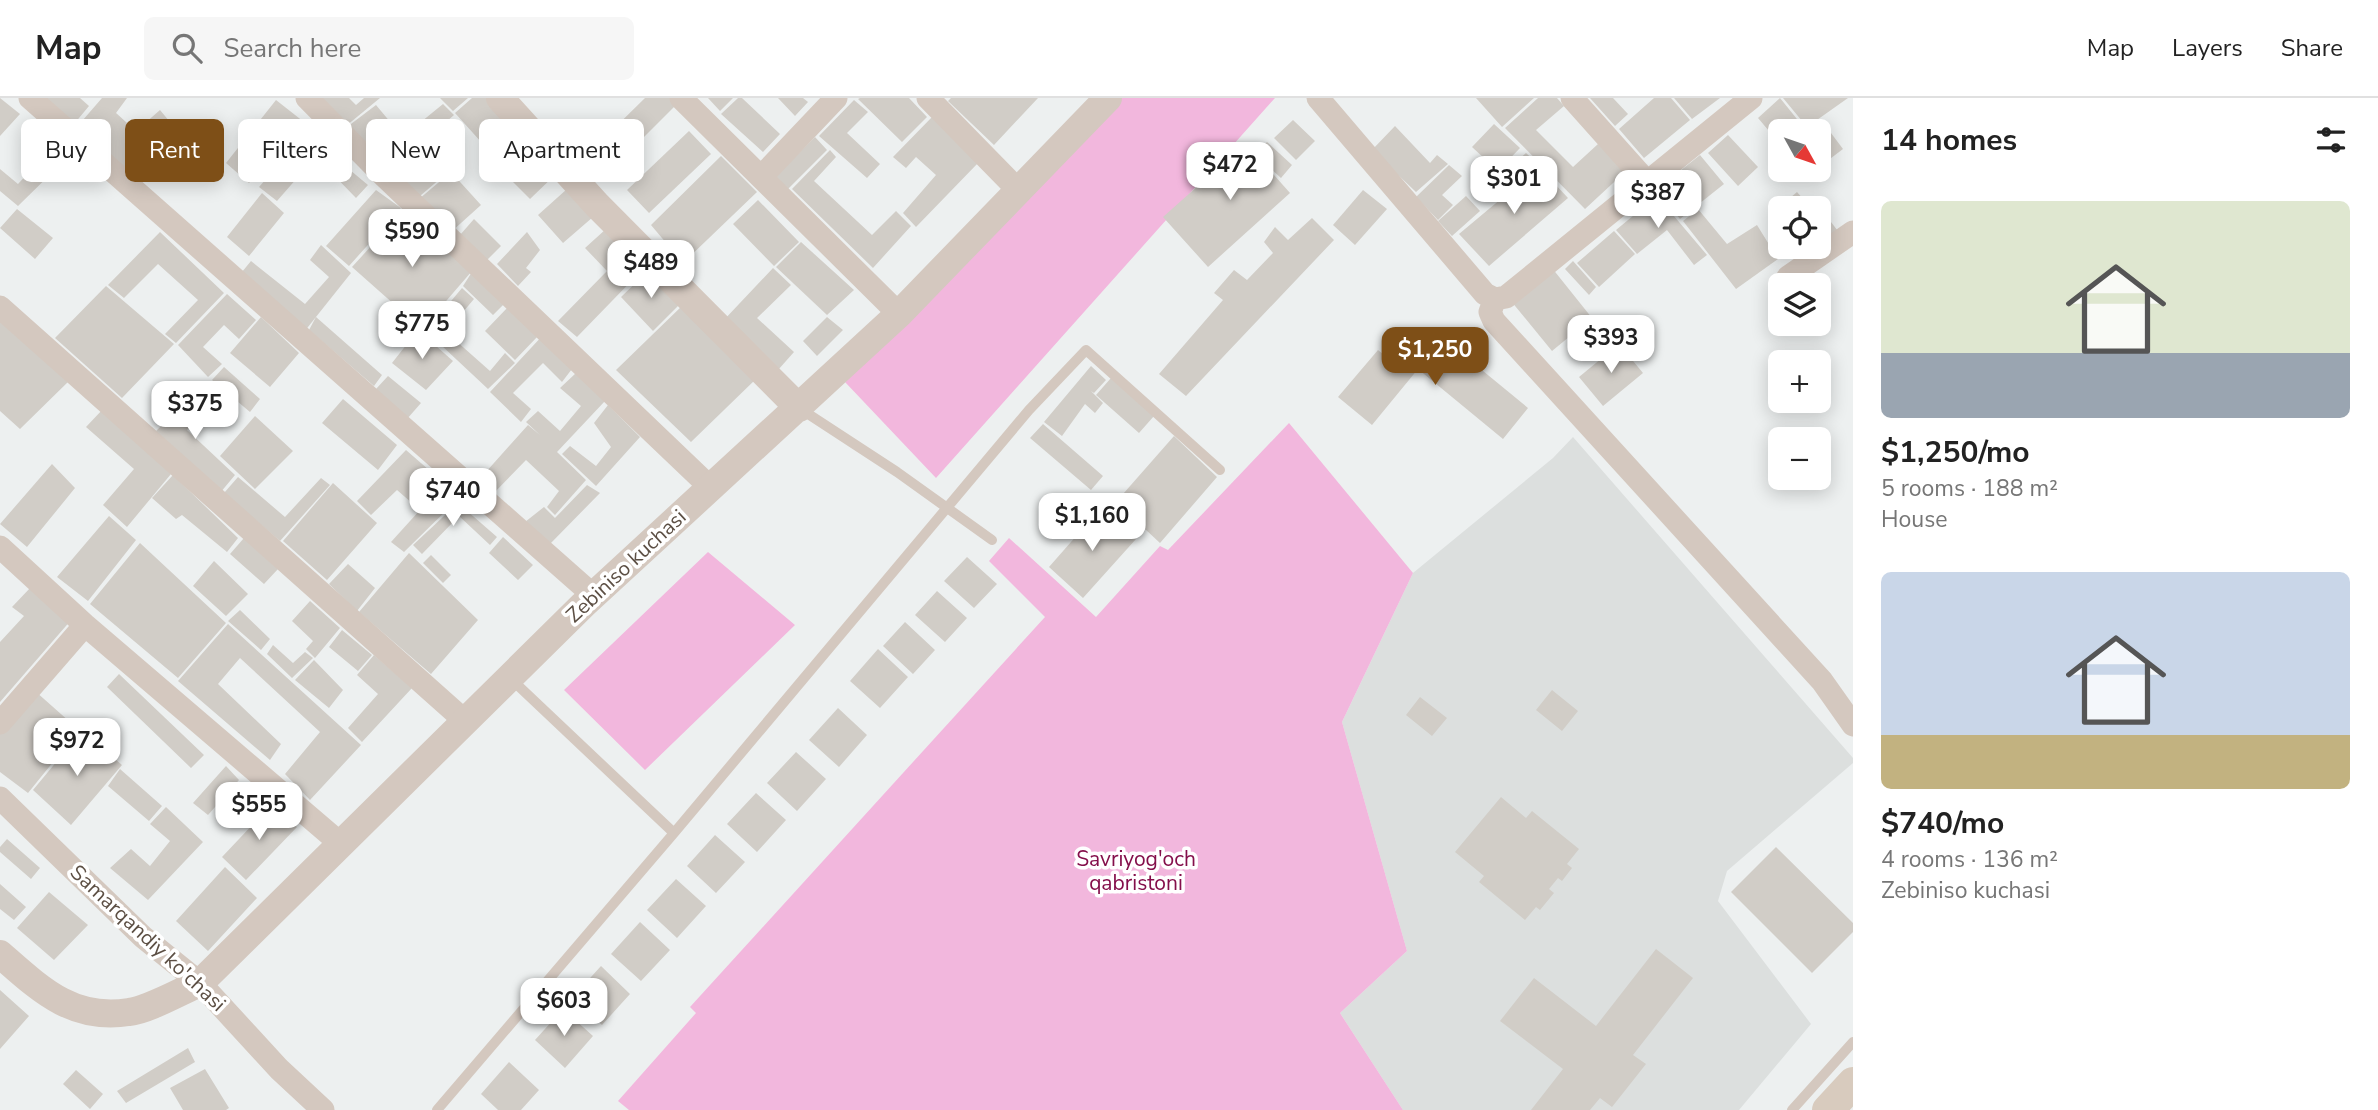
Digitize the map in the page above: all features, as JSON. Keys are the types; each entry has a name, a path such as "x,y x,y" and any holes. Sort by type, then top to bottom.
{"main road":[{"path":"1828,1110 1853,1083"}],"street":[{"path":"30,98 593,595"},
{"path":"307,98 382,174 711,488"},
{"path":"500,98 597,205 799,408"},
{"path":"681,98 899,314"},
{"path":"762,176 836,98"},
{"path":"928,98 1019,191"},
{"name":"Zebiniso kuchasi","path":"0,954 49,996 91,1013 131,1012 200,983 593,595 899,314 1108,98"},
{"path":"1318,98 1485,294 1495,299 1506,297 1751,98"},
{"path":"1572,98 1647,182"},
{"path":"1794,273 1853,232"},
{"path":"1495,299 1490,312 1494,321 1822,681 1853,724"},
{"path":"0,307 465,721"},
{"path":"0,547 86,625 341,844"},
{"path":"0,723 86,625"},
{"name":"Samarqandiy ko'chasi","path":"0,798 143,937 200,983 279,1069 323,1110"}],"lane":[{"path":"437,1110 674,833 1028,410 1086,350 1220,470"},
{"path":"799,408 992,540"},
{"path":"509,677 674,833"},
{"path":"1792,1110 1853,1042"}],"shaded area":[{"path":"1573,437 1853,758 1853,763 1727,871 1718,901 1811,1024 1739,1110 1403,1110 1340,1013 1407,951 1342,722 1413,573 1553,458"}],"green space":[{"path":"1122,98 1275,98 936,478 845,382"},
{"name":"Savriyog'och qabristoni","path":"1289,423 1413,573 1342,722 1407,951 1340,1013 1403,1110 629,1110 618,1101 696,1013 690,1007 1045,617 989,561 1009,538 1096,617 1160,546 1168,550"},
{"path":"708,552 795,625 645,770 564,690"}],"building":[{"path":"0,98 20,114 0,136"},
{"path":"42,98 80,98 89,106 78,119 68,119"},
{"path":"102,98 127,98 116,113 125,121 125,170 111,158 111,119 84,119"},
{"path":"320,98 349,98 356,105 364,98 380,98 352,121 340,119"},
{"path":"440,98 468,98 453,111"},
{"path":"472,98 489,98 507,119 479,119 479,140 465,124 465,119 460,119 455,113"},
{"path":"645,98 671,98 677,104 644,137 644,119 624,119"},
{"path":"708,98 733,98 720,111"},
{"path":"738,98 742,98 780,134 763,152 721,114"},
{"path":"778,98 803,98 808,102 795,116"},
{"path":"909,98 927,117 902,142 858,99"},
{"path":"951,98 1038,98 994,145 948,101"},
{"path":"1476,98 1534,98 1502,127"},
{"path":"1538,98 1557,98 1564,106 1536,130 1573,167 1598,144 1626,171 1585,209 1505,128"},
{"path":"1590,98 1613,98 1628,114 1615,126"},
{"path":"1654,98 1671,98 1690,120 1644,158 1619,129"},
{"path":"1674,98 1720,98 1692,119"},
{"path":"1780,98 1797,119 1768,119 1768,130 1758,118"},
{"path":"1783,98 1848,98 1818,119 1800,119"},
{"path":"276,100 300,119 261,119"},
{"path":"854,100 868,112 847,133 880,164 867,178 819,136"},
{"path":"443,104 454,115 449,119 425,119"},
{"path":"376,105 388,119 366,119 366,150 352,133 352,123"},
{"path":"160,110 168,119 150,119"},
{"path":"933,116 979,162 916,227 903,213 936,175 916,157 906,168 893,157"},
{"path":"1293,120 1315,141 1296,160 1274,138"},
{"path":"1494,124 1520,148 1498,171 1472,147"},
{"path":"1395,126 1430,163 1437,155 1448,164 1416,192 1372,150"},
{"path":"689,131 711,154 649,213 627,190 635,182 644,182 644,174"},
{"path":"1831,133 1843,149 1831,158"},
{"path":"1728,135 1758,167 1738,186 1708,153"},
{"path":"815,137 827,150 786,191 773,179"},
{"path":"1267,142 1292,165 1281,178 1259,158 1290,193 1208,267 1163,217 1246,143 1256,154"},
{"path":"238,148 238,173 226,163"},
{"path":"830,150 836,157 814,181 872,235 896,211 911,226 873,268 792,189"},
{"path":"1526,153 1538,164 1503,194 1493,182"},
{"path":"1700,155 1724,184 1680,219 1656,190"},
{"path":"721,156 757,192 683,263 651,225"},
{"path":"1449,165 1462,176 1442,195 1453,205 1438,220 1416,197"},
{"path":"1539,167 1568,198 1489,266 1459,234"},
{"path":"0,169 18,184 21,181 42,182 18,206 0,191"},
{"path":"352,172 368,185 356,198 340,182 352,182"},
{"path":"263,182 294,182 277,201 259,187"},
{"path":"394,182 436,182 413,202"},
{"path":"439,182 460,182 481,205 451,232 419,199"},
{"path":"513,182 548,182 530,199"},
{"path":"567,189 593,217 563,243 538,215"},
{"path":"376,190 401,208 349,266 326,246"},
{"path":"1363,190 1387,209 1355,245 1333,225"},
{"path":"262,193 284,213 249,256 227,237"},
{"path":"1466,196 1480,211 1452,236 1438,221"},
{"path":"1657,196 1707,255 1694,265 1667,230 1637,254 1616,230"},
{"path":"758,200 799,242 774,266 733,224"},
{"path":"17,209 53,238 35,259 0,228"},
{"path":"405,209 472,271 422,329 352,267"},
{"path":"1698,209 1727,244 1757,225 1768,243 1768,259 1778,259 1736,289 1683,221"},
{"path":"1312,218 1334,240 1186,396 1159,374 1223,300 1214,293 1234,270 1247,280 1273,253 1264,242 1275,227 1288,240"},
{"path":"474,219 501,246 486,261 460,235"},
{"path":"1831,222 1841,235 1831,243"},
{"path":"606,229 645,267 577,337 558,321 607,271 585,248"},
{"path":"1614,231 1635,254 1599,287 1577,263"},
{"path":"160,232 224,293 176,343 165,334 198,300 158,264 124,298 108,285"},
{"path":"527,232 540,250 526,268 531,272 518,286 497,264"},
{"path":"801,242 854,290 827,315 776,267"},
{"path":"321,245 351,273 304,332 237,278 251,261 305,304 329,277 310,260"},
{"path":"1573,261 1596,287 1589,295 1565,269"},
{"path":"773,268 791,285 757,318 794,352 778,370 722,322"},
{"path":"1552,268 1592,318 1552,351 1511,301"},
{"path":"649,270 681,303 653,331 621,297"},
{"path":"472,272 506,302 493,315 463,286"},
{"path":"106,286 174,344 122,398 55,338"},
{"path":"462,288 474,299 446,332 490,371 505,353 515,363 488,389 426,331"},
{"path":"227,294 256,320 239,339 224,325 203,347 222,364 208,377 178,345"},
{"path":"684,304 757,378 691,442 616,370"},
{"path":"508,307 538,336 515,360 485,331"},
{"path":"0,317 70,380 20,429 0,411"},
{"path":"261,317 299,353 270,387 230,353"},
{"path":"316,317 382,375 374,386 309,330"},
{"path":"827,317 843,330 817,356 803,341"},
{"path":"418,330 453,361 426,390 392,363"},
{"path":"544,334 575,365 562,382 543,363 513,393 531,409 521,422 490,392"},
{"path":"1438,334 1528,408 1503,439 1418,369 1372,425 1338,397 1378,350 1406,373"},
{"path":"1619,344 1643,373 1603,406 1579,377"},
{"path":"1091,366 1106,380 1094,393 1091,391 1103,403 1095,413 1085,404 1062,436 1044,422"},
{"path":"224,367 260,399 250,412 212,380"},
{"path":"576,373 605,401 557,452 586,480 555,515 547,507 559,491 526,460 492,495 477,482 528,425 540,435 526,422 538,411 560,431 581,406 560,388"},
{"path":"388,376 421,403 407,419 376,389"},
{"path":"1111,378 1154,416 1139,433 1096,395"},
{"path":"200,388 214,401 187,430 235,475 220,493 155,432"},
{"path":"343,399 397,445 378,470 322,423"},
{"path":"608,405 640,437 596,486 562,454 570,446 596,466 611,447 594,423"},
{"path":"103,409 171,474 127,527 103,505 134,469 86,427"},
{"path":"255,416 293,451 255,489 220,456"},
{"path":"1043,424 1103,476 1091,490 1030,438"},
{"path":"1174,436 1217,477 1160,543 1116,502"},
{"path":"406,450 460,497 404,552 391,542 420,510 397,490 371,515 357,501"},
{"path":"52,464 75,488 27,547 0,524"},
{"path":"173,475 238,538 227,552 182,515 176,519 152,498"},
{"path":"238,477 285,517 321,478 330,485 280,541 224,493"},
{"path":"333,483 377,523 327,580 283,541"},
{"path":"587,485 600,493 550,544 525,522 544,507 555,518"},
{"path":"458,503 497,537 490,545 459,516 422,554 413,545"},
{"path":"1100,509 1136,539 1083,598 1049,567"},
{"path":"109,516 136,540 88,601 57,577"},
{"path":"503,537 533,565 518,580 489,553"},
{"path":"244,538 278,569 264,584 230,554"},
{"path":"140,543 226,623 178,678 90,604"},
{"path":"409,553 478,620 431,674 359,612"},
{"path":"431,555 451,575 443,583 423,563"},
{"path":"967,557 997,584 974,608 944,581"},
{"path":"214,561 248,594 226,616 193,586"},
{"path":"348,564 375,588 357,611 329,584"},
{"path":"31,587 72,619 0,702 0,642 24,616 12,607"},
{"path":"937,591 967,618 945,642 915,615"},
{"path":"310,601 340,628 315,658 306,649 313,641 292,621"},
{"path":"240,610 270,639 261,650 228,621"},
{"path":"905,622 935,650 913,674 883,646"},
{"path":"228,624 361,745 310,800 285,774 320,732 240,658 218,684 281,744 270,760 178,681"},
{"path":"342,630 372,655 358,671 329,647"},
{"path":"273,645 293,663 305,652 313,658 292,678 267,654"},
{"path":"878,649 908,677 880,708 850,681"},
{"path":"374,655 412,688 362,742 348,728 378,694 357,675"},
{"path":"314,660 343,690 329,708 295,680"},
{"path":"119,674 204,755 191,768 107,687"},
{"path":"1552,690 1578,711 1562,731 1536,710"},
{"path":"35,691 79,730 28,793 0,772 0,734"},
{"path":"1420,697 1447,718 1432,736 1406,715"},
{"path":"838,708 867,735 839,767 809,740"},
{"path":"82,731 122,765 71,825 33,790"},
{"path":"796,752 826,779 797,811 767,783"},
{"path":"226,766 239,780 208,815 193,803"},
{"path":"120,769 162,806 149,821 108,786"},
{"path":"756,793 786,820 757,852 727,824"},
{"path":"1501,797 1526,818 1532,811 1579,849 1567,864 1572,868 1562,881 1558,878 1549,889 1554,893 1540,910 1536,907 1525,920 1479,882 1484,876 1455,852"},
{"path":"272,804 297,827 246,880 222,857"},
{"path":"166,807 203,842 148,900 110,868 131,849 150,866 170,841 150,824"},
{"path":"715,835 745,862 716,893 687,866"},
{"path":"7,839 40,868 31,879 0,852 0,847"},
{"path":"1776,847 1853,923 1853,932 1812,973 1731,892"},
{"path":"225,867 257,898 208,951 176,921"},
{"path":"676,879 706,906 677,938 647,910"},
{"path":"0,884 26,907 14,920 0,909"},
{"path":"49,892 88,925 54,960 17,928"},
{"path":"640,922 670,950 641,981 611,954"},
{"path":"1656,949 1693,978 1633,1055 1646,1064 1612,1107 1600,1098 1590,1110 1531,1110 1563,1069 1500,1021 1534,978 1596,1026"},
{"path":"601,966 630,994 602,1025 572,998"},
{"path":"0,990 29,1016 0,1049"},
{"path":"563,1009 593,1036 565,1068 535,1040"},
{"path":"188,1048 195,1062 126,1103 117,1091"},
{"path":"509,1062 539,1090 521,1110 498,1110 481,1094"},
{"path":"205,1069 229,1108 183,1110 170,1088"},
{"path":"76,1070 103,1094 90,1109 63,1084"}]}
